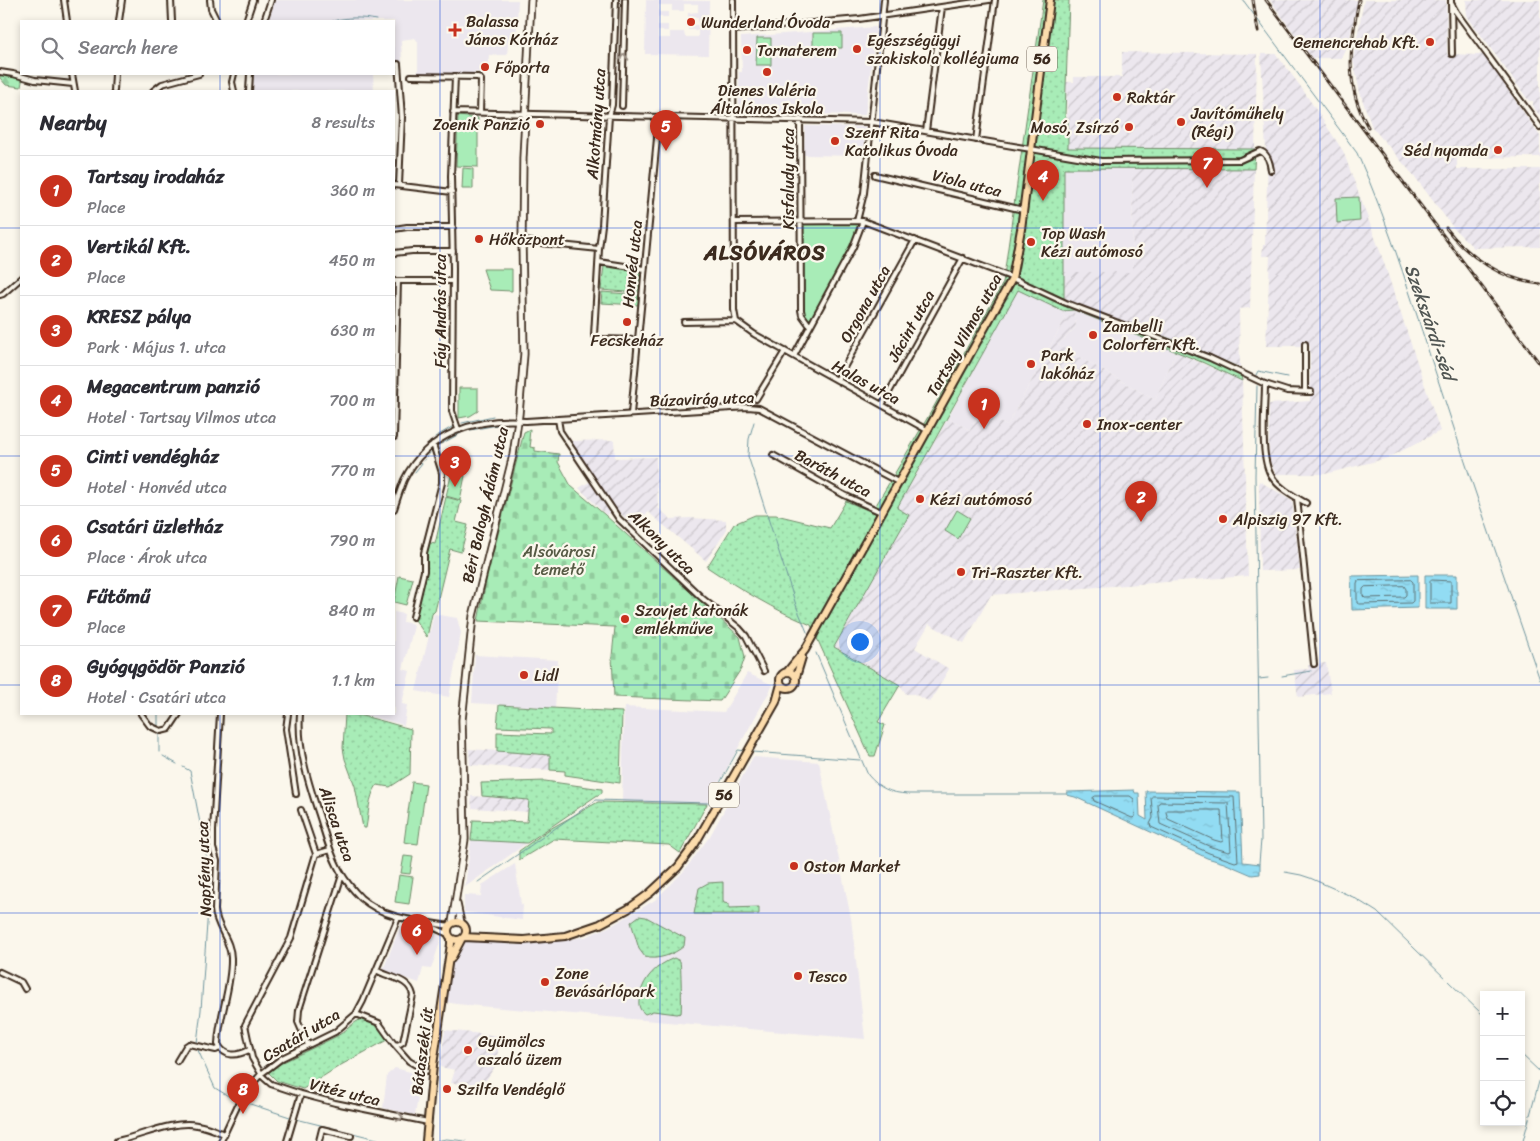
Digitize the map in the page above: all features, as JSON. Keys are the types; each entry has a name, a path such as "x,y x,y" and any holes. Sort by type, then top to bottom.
{"main road":[{"name":"Tartsay Vilmos utca","path":"805,650 1012,279 1023,210 1050,0"},
{"name":"56","path":"450,936 456,940 489,938 524,940 556,937 574,933 610,919 650,893 678,867 696,844 776,702 781,684 780,677 787,672 805,650"},
{"name":"56","path":"776,702 796,683 796,677 805,650"},
{"path":"787,672 792,673 796,677"},
{"path":"781,684 785,688 790,688"},
{"path":"448,964 467,932 463,925 457,922 451,925 450,936"},
{"name":"56","path":"463,925 489,938"},
{"name":"Bátaszéki út","path":"426,1141 432,1065 448,964 450,936"}],"street":[{"path":"64,0 67,20"},
{"path":"119,20 122,0"},
{"path":"171,0 172,20"},
{"path":"210,0 211,9 216,20"},
{"path":"246,20 253,0"},
{"path":"264,20 271,0"},
{"name":"Béri Balogh Ádám utca","path":"451,925 465,839 462,720 470,643 474,616 513,455 524,354 522,241 525,113 531,0"},
{"name":"Alkotmány utca","path":"599,262 609,116 612,105 616,0"},
{"name":"Alkotmány utca","path":"622,106 626,0"},
{"path":"684,322 736,321 734,310 733,0"},
{"path":"857,221 864,193 884,0"},
{"path":"733,30 806,25 989,0"},
{"path":"976,140 995,0"},
{"path":"1451,2 1452,54"},
{"path":"1451,2 1540,128"},
{"path":"926,131 942,7"},
{"path":"398,64 402,117 400,185"},
{"path":"0,72 42,81 73,84"},
{"path":"72,75 75,90"},
{"path":"114,90 115,75"},
{"path":"176,75 176,80"},
{"path":"154,90 162,84 195,75"},
{"path":"234,75 232,82 234,90"},
{"path":"249,90 250,75"},
{"path":"411,76 478,77 481,80 480,112"},
{"name":"Fáy András utca","path":"455,76 452,192 452,411 458,429"},
{"path":"454,112 872,122 1101,161 1240,160 1256,152 1262,152 1267,156 1271,170"},
{"name":"Honvéd utca","path":"631,414 659,117"},
{"name":"Kisfaludy utca","path":"800,119 801,310 802,315 810,326"},
{"name":"Viola utca","path":"875,174 1023,210"},
{"path":"395,185 452,192"},
{"path":"734,222 863,221 963,258 1066,303 1210,358 1265,384 1283,390 1311,392"},
{"path":"794,356 853,246 863,221"},
{"path":"395,229 453,227"},
{"name":"Orgona utca","path":"837,380 914,240"},
{"path":"522,241 599,249"},
{"path":"395,254 412,251 453,251"},
{"name":"Jácint utca","path":"882,405 963,258"},
{"path":"637,340 600,338 594,335 599,262 644,269"},
{"path":"0,295 4,294 20,279"},
{"path":"395,359 396,281 453,281"},
{"name":"Halas utca","path":"736,321 754,334 927,430"},
{"path":"1305,344 1305,392"},
{"path":"756,399 785,351"},
{"path":"1265,384 1264,448 1267,468 1276,483 1306,502"},
{"name":"Búzavirág utca","path":"395,506 405,478 418,459 433,444 458,429 489,421 631,414 759,408 898,482"},
{"name":"Alkony utca","path":"558,419 560,431 619,519 702,598 739,628 746,636 764,671"},
{"path":"413,617 424,571 424,553 442,483 442,473 433,444"},
{"name":"Baráth utca","path":"773,456 844,495 881,512"},
{"path":"1297,498 1314,664"},
{"path":"142,715 150,726 160,732 169,729 178,715"},
{"name":"Napfény utca","path":"220,715 213,831 213,848 217,861 215,910 216,918 228,941 232,958 219,1035 218,1044 220,1048"},
{"path":"288,715 286,729 296,794"},
{"name":"Alisca utca","path":"300,715 301,749 308,778 330,850 342,876 361,898 398,918 424,923 451,925"},
{"path":"261,1074 249,1050 245,1025 291,938 316,854 301,810"},
{"path":"316,854 330,850"},
{"path":"308,1046 298,1022 299,1010 342,876"},
{"name":"Béri Balogh Ádám utca","path":"456,894 463,925"},
{"name":"Csatári utca","path":"221,1141 242,1096 261,1074 282,1058 335,1032 356,1014 398,918"},
{"name":"Alisca utca","path":"424,923 450,936"},
{"path":"376,970 408,984 412,989 413,995 404,1038 401,1044 394,1044"},
{"path":"0,972 21,982 25,989"},
{"path":"356,1014 379,1023 409,1061 426,1072"},
{"path":"177,1061 189,1044 216,1050 220,1048 227,1054 234,1055 249,1050"},
{"name":"Vitéz utca","path":"261,1074 271,1084 301,1094 375,1112 428,1122"},
{"path":"287,1141 301,1094"},
{"path":"116,1141 165,1128 195,1124 224,1134"},
{"path":"319,1141 322,1129 351,1136"}],"shaded area":[{"name":"Balassa János Kórház","path":"275,0 518,0 516,44 508,44 507,55 489,55 488,73 474,72 474,75 418,75 418,42 415,38 401,40 402,62 395,62 395,20 268,20"},
{"path":"646,0 709,1 708,55 645,54","holes":["684,4 698,4 698,12 688,13 688,17 698,17 698,25 688,25 688,30 698,30 698,37 685,37 684,32 670,32 670,38 658,38 658,31 668,31 668,25 658,25 658,17 668,17 668,12 659,12 659,5 672,5 672,11 684,11"]},
{"path":"1270,0 1358,0 1349,42 1341,58 1312,58"},
{"path":"1364,0 1446,0 1447,54 1483,54 1540,136 1540,157 1457,158 1457,169 1540,169 1540,247 1474,248 1455,230 1415,177 1372,127 1360,93 1353,59"},
{"path":"1466,0 1540,0 1540,116 1533,107 1533,101 1529,101 1467,16"},
{"path":"876,27 865,115 739,113 739,72 742,72 741,37"},
{"path":"1122,52 1257,54 1255,149 1068,148 1066,82 1074,82 1074,77 1122,77"},
{"path":"1261,54 1276,54 1301,87 1343,151 1380,251 1440,431 1388,458 1325,474 1276,474 1269,460 1269,404 1310,401 1310,346 1266,346 1270,256 1262,256 1263,245 1265,245 1268,155 1266,151"},
{"path":"254,75 373,75 374,90 253,90"},
{"name":"Szent Rita Katolikus Óvoda","path":"805,126 866,127 863,156 804,155"},
{"path":"1064,168 1132,168 1133,272 1064,272"},
{"path":"1132,168 1254,169 1250,308 1239,309 1240,368 1190,346 1064,300 1064,272 1133,272"},
{"path":"1018,289 1062,311 1065,319 1007,426 980,412 970,430 948,418"},
{"path":"1074,310 1176,352 1155,400 1058,345 1076,327"},
{"path":"1074,310 1076,327 1058,345 1155,400 1176,352 1242,381 1248,576 991,595 964,643 929,624 915,648 949,669 930,702 914,694 906,694 900,685 834,647 908,515 897,508 948,418 970,430 980,412 1007,426 1065,319 1062,311"},
{"path":"614,440 615,458 656,457 658,508 671,519 726,520 726,531 706,561 648,512 634,526 615,508 606,515 579,488 591,481 567,445 571,441"},
{"path":"1259,481 1292,500 1300,570 1260,571"},
{"path":"395,612 404,614 403,622 413,624 414,626 403,669 410,671 402,703 407,705 404,725 364,715 395,715"},
{"path":"434,614 457,618 461,633 449,697 416,691"},
{"path":"475,655 558,660 555,708 472,703"},
{"path":"1326,663 1331,693 1298,697 1294,670 1309,669 1308,665"},
{"path":"747,673 773,685 707,804 622,802 624,707 724,712"},
{"path":"469,749 550,754 550,770 470,765"},
{"path":"753,757 819,762 851,918 865,1039 446,1002 453,960 460,946 465,941 474,939 515,945 585,937 613,925 655,900 684,871 710,836"},
{"path":"471,796 530,800 529,812 472,808"},
{"path":"471,840 527,843 465,887"},
{"path":"515,864 521,904 523,905 522,920 464,912 464,895 481,896 482,885"},
{"path":"408,925 442,936 431,969 423,968 419,983 383,970 400,927"},
{"path":"445,1030 500,1036 496,1065 482,1086 451,1083 455,1070 440,1067"},
{"path":"395,1068 422,1075 415,1115 383,1108 387,1075"}],"green space":[{"path":"1043,0 1069,0 1065,115 1068,121 1068,148 1255,149 1254,169 1064,168 1064,300 1190,346 1240,368 1242,381 1204,363 1074,310 1062,311 1018,290 897,508 909,515 834,647 900,685 878,722 885,725 875,756 870,756 811,625 758,599 707,567 734,524 755,515 776,515 830,528 846,501 872,512 1003,283"},
{"path":"813,33 842,33 842,48 813,48"},
{"path":"757,38 771,38 771,65 756,65"},
{"path":"0,72 23,76 21,87 6,85 0,78"},
{"path":"458,116 478,118 478,167 456,166"},
{"path":"463,168 473,169 473,189 462,189"},
{"path":"1359,197 1360,221 1337,223 1336,198"},
{"path":"858,223 859,225 849,250 810,323 803,313 802,226 806,224"},
{"path":"604,266 640,271 638,293 601,290"},
{"path":"483,269 512,269 512,291 490,290"},
{"path":"602,292 639,295 638,305 601,303"},
{"path":"459,388 478,388 478,411 470,416 459,418"},
{"name":"Alsóvárosi temető","path":"530,429 530,447 535,448 535,451 559,454 558,462 571,486 740,637 745,657 741,669 720,701 614,697 612,656 615,627 478,621 487,577 524,432"},
{"path":"452,472 465,476 460,500 446,496"},
{"path":"446,497 461,501 456,522 468,525 461,552 450,549 427,637 413,617 424,571 427,542 435,544"},
{"path":"957,510 970,518 958,539 945,531"},
{"path":"399,576 413,579 406,605 395,602"},
{"path":"499,705 622,712 620,783 565,775 565,771 550,770 550,755 497,751 497,732 551,734 551,729 497,727"},
{"path":"345,715 368,717 411,729 410,774 390,787 377,785 370,800 366,828 363,828 355,786 343,748"},
{"path":"545,781 602,789 602,793 527,843 471,840 473,820 527,822 529,800 482,796 481,783"},
{"path":"412,782 426,784 418,844 404,842"},
{"path":"598,802 707,804 680,853 669,845 554,839 519,860 519,851 548,830"},
{"path":"404,856 413,857 410,874 401,873"},
{"path":"399,875 413,877 409,904 395,902"},
{"path":"723,882 723,901 729,904 729,908 759,907 759,914 694,914 699,888 708,883"},
{"path":"639,916 646,917 685,938 684,946 666,956 645,957 639,949 631,922"},
{"path":"674,958 680,961 681,1013 653,1011 645,1014 641,1010 639,1003 642,989 648,977 662,964"},
{"path":"364,1018 378,1025 387,1040 341,1065 303,1089 277,1081 267,1071 339,1035"}],"water":[{"path":"1418,575 1418,608 1352,610 1351,576"},
{"path":"1425,575 1457,575 1457,609 1425,609"},
{"path":"1134,790 1135,793 1139,793 1140,816 1147,820 1146,791 1240,792 1243,862 1260,864 1260,874 1252,875 1207,858 1067,795 1067,792"}],"waterway":[{"name":"Szekszárdi-séd","path":"1243,0 1357,153 1370,182 1392,241 1540,680"},
{"path":"338,20 354,18 376,20"},
{"path":"1256,375 1258,371 1287,377"},
{"path":"1257,386 1255,476 1261,840 1259,863"},
{"path":"462,423 493,416"},
{"path":"754,422 749,439 748,456 797,608 807,632"},
{"path":"471,430 497,425"},
{"path":"435,437 452,427"},
{"path":"441,444 463,432"},
{"path":"415,472 430,453"},
{"path":"816,653 868,775 881,786 890,791 908,794 1068,794"},
{"path":"1282,676 1311,671"},
{"path":"1259,679 1268,678"},
{"path":"158,715 158,725"},
{"path":"159,735 159,752"},
{"path":"478,882 596,800 709,803 738,750 745,751"},
{"path":"752,752 860,760"},
{"path":"163,756 177,764"},
{"path":"183,767 190,771 210,875"},
{"path":"1285,872 1310,878 1353,897 1377,912 1480,1012"},
{"path":"197,1043 210,880"},
{"path":"197,1048 215,1088 235,1100"},
{"path":"1525,1058 1540,1072"},
{"name":"Szekszárdi-séd","path":"1523,1141 1540,1078"},
{"path":"247,1103 296,1119 385,1141"},
{"path":"436,1141 446,1139 466,1141"}],"railway":[{"path":"1253,0 1258,31"},
{"path":"1266,0 1540,364"},
{"path":"1359,0 1353,33 1352,80 1360,111 1368,127"},
{"path":"1446,228 1455,239 1487,265 1513,278 1540,284"}],"place":[{"name":"Wunderland Óvoda","path":"691,22"},
{"name":"Balassa János Kórház","path":"455,30"},
{"name":"Gemencrehab Kft.","path":"1430,42"},
{"name":"Egészségügyi szakiskola kollégiuma","path":"857,49"},
{"name":"Tornaterem","path":"747,50"},
{"name":"Főporta","path":"485,67"},
{"name":"Dienes Valéria Általános Iskola","path":"767,72"},
{"name":"Raktár","path":"1117,97"},
{"name":"Javítóműhely (Régi)","path":"1181,122"},
{"name":"Zoenik Panzió","path":"540,124"},
{"name":"Mosó, Zsírzó","path":"1129,127"},
{"name":"Szent Rita Katolikus Óvoda","path":"835,141"},
{"name":"Séd nyomda","path":"1498,150"},
{"name":"Cinti vendégház","path":"666,151"},
{"name":"Fűtőmű","path":"1207,188"},
{"name":"Megacentrum panzió","path":"1043,201"},
{"name":"Hőközpont","path":"479,239"},
{"name":"Top Wash Kézi autómosó","path":"1031,242"},
{"name":"Fecskeház","path":"627,322"},
{"name":"Zambelli Colorferr Kft.","path":"1093,335"},
{"name":"Park lakóház","path":"1031,364"},
{"name":"Inox-center","path":"1087,424"},
{"name":"Tartsay irodaház","path":"984,429"},
{"name":"KRESZ pálya","path":"455,487"},
{"name":"Kézi autómosó","path":"920,499"},
{"name":"Alpiszig 97 Kft.","path":"1223,519"},
{"name":"Vertikál Kft.","path":"1141,522"},
{"name":"Tri-Raszter Kft.","path":"961,572"},
{"name":"Szovjet katonák emlékműve","path":"625,619"},
{"name":"Lidl","path":"524,675"},
{"name":"Oston Market","path":"794,866"},
{"name":"Csatári üzletház","path":"417,955"},
{"name":"Tesco","path":"798,976"},
{"name":"Zone Bevásárlópark","path":"545,982"},
{"name":"Gyümölcs aszaló üzem","path":"468,1050"},
{"name":"Szilfa Vendéglő","path":"447,1089"},
{"name":"Gyógygödör Panzió","path":"243,1114"}],"district":[{"name":"ALSÓVÁROS","path":"765,253"}]}
